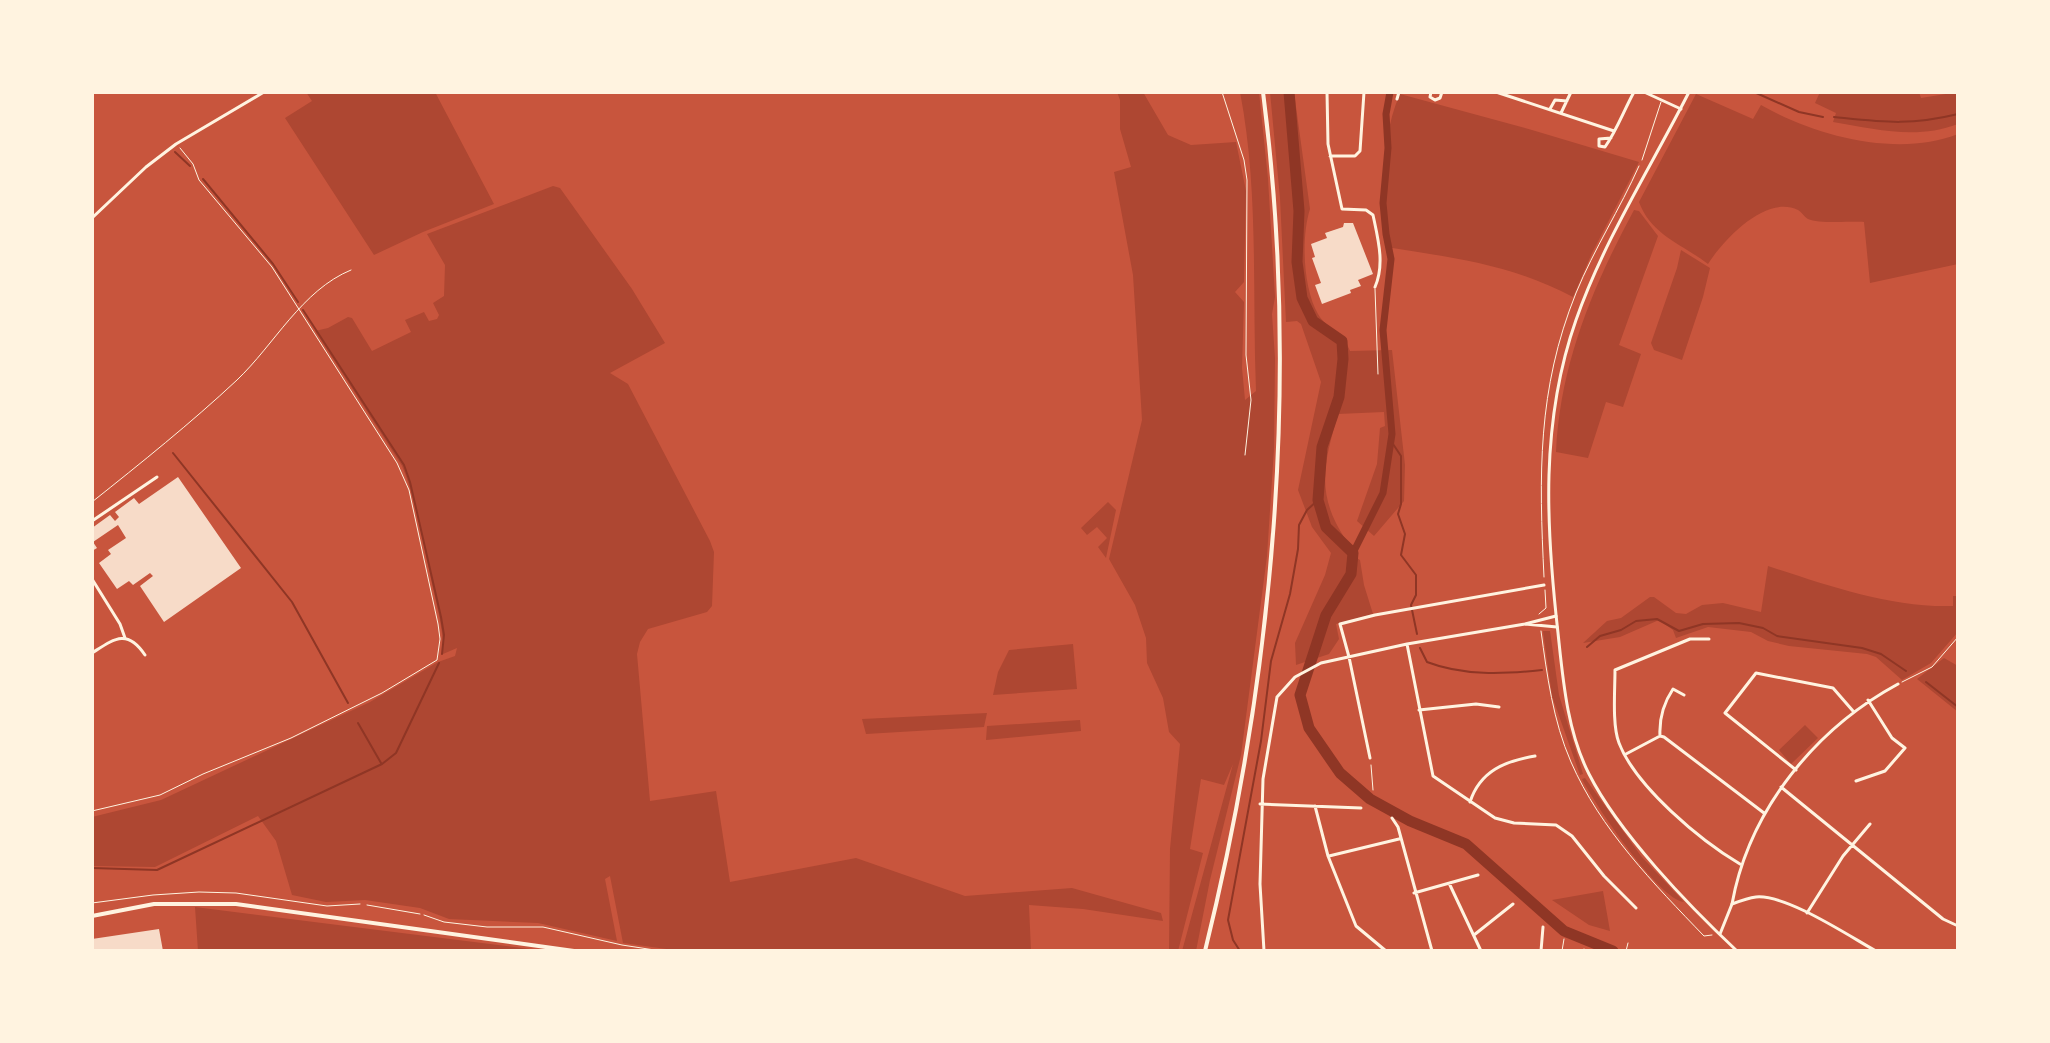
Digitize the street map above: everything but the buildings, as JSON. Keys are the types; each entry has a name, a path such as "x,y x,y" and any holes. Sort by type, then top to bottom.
{"main road":[{"path":"1205,951 1229,848 1250,730 1274,522 1279,400 1278,290 1273,187 1263,92"},
{"path":"92,916 154,904 236,904 574,951"}],"street":[{"path":"92,218 146,167 176,144 264,92"},
{"path":"1327,92 1330,156 1342,209 1366,210 1373,215 1380,253 1375,287"},
{"path":"1330,156 1355,156 1360,151 1364,92"},
{"path":"1397,99 1399,92"},
{"path":"1431,92 1430,97 1435,100 1440,98 1442,92"},
{"path":"1496,92 1614,131"},
{"path":"1561,113 1571,92"},
{"path":"1611,138 1634,92"},
{"path":"1644,92 1681,109"},
{"path":"1689,92 1589,286 1564,359 1549,451 1550,543 1557,627 1570,717 1588,773 1629,833 1737,951"},
{"path":"1550,109 1555,100 1567,101"},
{"path":"92,521 157,477"},
{"path":"92,579 120,624 125,638"},
{"path":"1370,758 1340,624 1416,607 1544,585"},
{"path":"1264,951 1260,895 1260,804 1277,697 1295,677 1321,663 1556,616"},
{"path":"1525,624 1557,627"},
{"path":"92,653 118,638 125,638 136,642 145,655"},
{"path":"1709,639 1690,639 1615,670 1618,742 1636,771 1679,819 1717,851 1740,864"},
{"path":"1407,644 1433,776 1495,818 1514,823 1556,825 1572,836 1604,876 1636,908"},
{"path":"1796,770 1725,713 1756,673 1833,688 1853,711"},
{"path":"1720,934 1732,904 1740,864 1764,813 1781,787 1853,711 1898,684"},
{"path":"1684,695 1673,689 1666,698 1659,721 1660,736 1764,813"},
{"path":"1856,781 1885,771 1905,748 1892,738 1868,700"},
{"path":"1419,710 1476,704 1499,707"},
{"path":"1625,754 1660,736"},
{"path":"1470,802 1475,787 1491,770 1516,759 1535,756"},
{"path":"1781,787 1943,919 1958,926"},
{"path":"1260,804 1361,808"},
{"path":"1315,806 1328,856 1356,926 1386,951"},
{"path":"1392,818 1398,827 1432,951"},
{"path":"1807,913 1843,856 1870,824"},
{"path":"1328,856 1399,839"},
{"path":"1414,893 1478,875"},
{"path":"1449,883 1481,951"},
{"path":"1732,904 1757,897 1767,898 1807,913 1876,951"},
{"path":"1474,935 1513,904"},
{"path":"1541,951 1543,927"}],"lane":[{"path":"1642,160 1662,100"},
{"path":"1375,287 1378,374"},
{"path":"367,905 420,914"}],"path":[{"path":"1222,92 1244,160 1247,180 1246,355 1251,400 1245,455"},
{"path":"92,811 160,795 291,738 382,693 437,660 440,639 403,476 272,267 199,180 193,164 176,144"},
{"path":"92,502 237,380 273,343 299,309 351,270"},
{"path":"1539,614 1546,608 1540,467"},
{"path":"1898,684 1932,667 1958,637"},
{"path":"1370,758 1373,790"},
{"path":"92,903 199,892 236,893 327,906 367,905"},
{"path":"420,914 458,924 543,927 661,951"},
{"path":"1562,951 1564,939"},
{"path":"1626,951 1628,943"}],"shaded area":[{"path":"306,92 435,92 494,204 374,255 285,118 312,101"},
{"path":"1117,92 1143,92 1168,135 1191,145 1236,142 1246,191 1244,282 1235,292 1244,302 1242,368 1245,400 1256,391 1254,241 1250,166 1240,92 1259,92 1268,179 1275,358 1274,449 1267,556 1241,755 1196,951 1182,951 1233,764 1224,785 1201,779 1190,849 1203,853 1178,951 1169,951 1170,849 1180,744 1169,732 1163,698 1147,663 1146,638 1135,605 1109,559 1142,420 1133,275 1114,172 1131,167 1120,129"},
{"path":"1270,92 1294,92 1310,209 1305,234 1305,262 1313,303 1318,314 1343,338 1350,351 1392,350 1405,465 1404,501 1374,536 1357,521 1377,464 1380,428 1385,426 1384,412 1338,414 1326,463 1326,493 1336,523 1346,540 1344,550 1360,560 1373,614 1336,624 1339,639 1329,654 1296,665 1295,643 1325,575 1331,553 1312,527 1298,490 1321,382 1301,324 1297,321 1286,322 1280,198"},
{"path":"1820,92 1919,92 1921,98 1958,92 1958,124 1911,132 1833,122 1836,113 1815,103"},
{"path":"1400,94 1639,162 1573,297 1504,270 1386,247 1386,149"},
{"path":"1696,94 1753,119 1761,105 1806,126 1857,140 1910,144 1958,134 1958,264 1870,283 1864,222 1813,221 1798,210 1786,207 1773,208 1747,222 1724,243 1708,264 1659,231 1639,202"},
{"path":"553,186 560,188 632,289 665,343 610,373 628,384 714,552 712,606 707,612 648,629 640,642 637,654 650,801 716,791 730,882 856,858 965,896 1072,888 1161,913 1163,921 1083,909 1029,905 1031,951 681,951 623,943 610,876 605,879 617,941 538,923 449,919 420,908 365,900 326,902 292,895 276,841 258,816 155,867 92,866 92,817 161,800 370,702 438,662 455,656 457,648 443,654 441,624 411,492 402,466 315,331 352,318 372,351 411,332 405,320 424,312 429,321 437,319 439,315 433,303 444,296 445,265 427,234"},
{"path":"1634,210 1639,211 1658,236 1619,345 1641,354 1623,407 1606,402 1588,458 1556,452 1564,388 1581,326"},
{"path":"1681,250 1710,268 1682,360 1654,350 1651,343"},
{"path":"1108,502 1116,510 1106,558 1098,547 1107,538 1097,527 1087,535 1081,528"},
{"path":"1768,566 1859,594 1906,603 1953,606 1953,596 1958,596 1958,632 1931,663 1902,680 1876,657 1867,654 1789,646 1768,641 1751,632 1708,627 1676,638 1673,630 1659,620 1620,637 1583,643 1607,621 1621,618 1650,597 1676,613 1686,614 1702,605 1723,603 1761,612"},
{"path":"1543,631 1550,631 1559,695 1583,774 1580,775 1552,696"},
{"path":"1073,644 1077,689 993,695 998,672 1009,650"},
{"path":"1944,658 1958,666 1958,712 1917,679"},
{"path":"987,713 984,727 866,734 862,719"},
{"path":"1080,720 1081,731 986,740 987,726"},
{"path":"1805,725 1818,738 1791,764 1779,750"},
{"path":"1585,778 1641,856 1684,902 1659,886 1628,850 1589,792 1582,779"},
{"path":"1603,891 1610,931 1589,925 1552,900"},
{"path":"195,907 546,951 198,951"}],"waterway":[{"path":"1289,92 1299,211 1297,262 1302,298 1313,321 1342,341 1339,397 1322,447 1318,500 1326,527 1353,553 1351,574 1326,615 1300,695 1309,728 1340,773 1370,799 1410,821 1466,844 1564,931 1613,951"},
{"path":"1353,553 1383,493 1392,434 1383,330 1391,259 1383,203 1388,148 1386,114 1390,92"},
{"path":"1754,92 1799,112 1823,117"},
{"path":"1834,117 1910,122 1958,114"},
{"path":"175,152 190,166"},
{"path":"203,179 273,264 298,302"},
{"path":"303,310 404,465 441,617 444,635 442,654"},
{"path":"1391,441 1401,456 1401,504 1398,514 1405,534 1401,555 1416,575 1416,595 1411,605 1417,634"},
{"path":"173,453 292,602 348,703"},
{"path":"1240,951 1233,940 1228,920 1261,741 1271,661 1290,594 1299,525 1307,510 1318,500"},
{"path":"1587,647 1600,636 1621,630 1636,621 1657,619 1679,631 1703,624 1739,623 1763,628 1777,636 1862,648 1881,654 1906,671"},
{"path":"1420,648 1427,662 1455,670 1498,673 1542,670"},
{"path":"92,868 157,870 382,764 396,753 439,663"},
{"path":"1926,682 1958,707"},
{"path":"358,723 381,763"}]}
